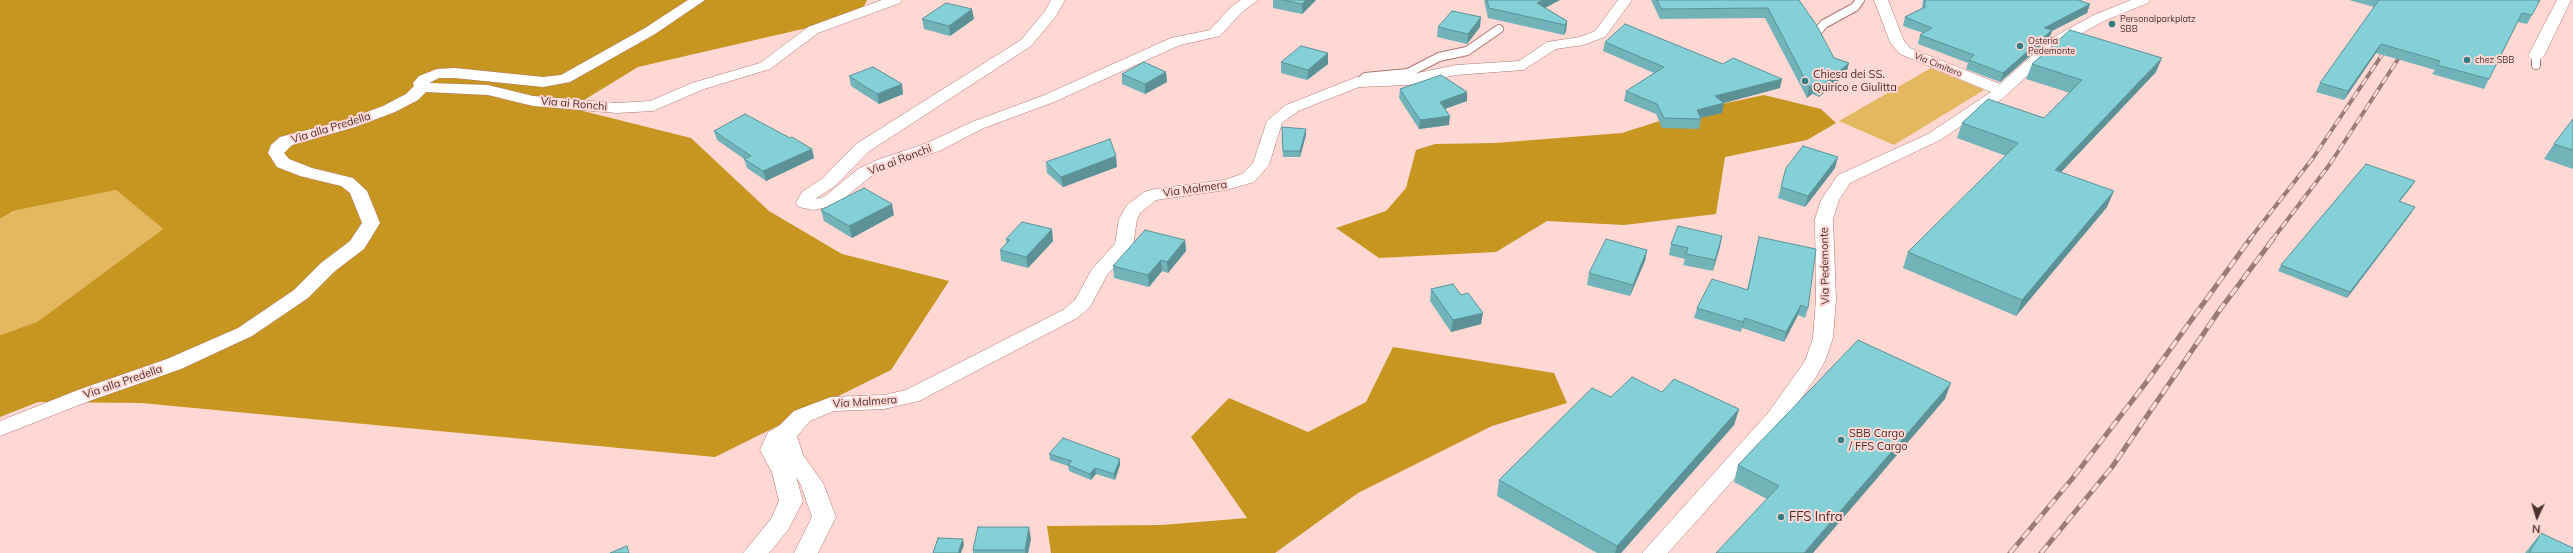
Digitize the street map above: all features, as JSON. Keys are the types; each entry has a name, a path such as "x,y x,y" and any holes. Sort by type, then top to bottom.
{"street":[{"name":"Via alla Predella","path":"0,429 85,395 174,364 223,343 264,321 301,294 328,267 357,245 370,228 371,219 358,191 353,186 340,180 306,172 283,163 277,157 277,149 293,139 349,124 389,109 412,97 422,87 421,83 430,76 446,73 543,82 565,79 650,31 698,0"},
{"name":"Via ai Ronchi","path":"422,87 488,90 533,101 610,107 652,106 698,86 765,66 813,30 895,0"},
{"name":"Via ai Ronchi","path":"1058,0 1051,13 1026,42 862,148 828,182 808,196 805,203 813,205 830,201 864,173 883,164 933,147 978,125 1048,99 1113,68 1176,41 1215,33 1237,9 1251,0"},
{"name":"Via Malmera","path":"754,553 780,524 791,501 783,472 771,450 776,437 787,431 802,416 830,404 884,402 912,396 1070,314 1083,303 1099,273 1124,246 1129,213 1139,203 1161,193 1214,187 1248,178 1261,165 1275,121 1284,112 1324,96 1342,86 1361,81 1408,80 1456,70 1523,65 1552,45 1583,41 1600,34 1611,22 1625,0"},
{"name":"Via Cimitero","path":"1881,0 1897,42 1905,51 2002,91"},
{"name":"Via Pedemonte","path":"1654,553 1776,418 1806,377 1815,361 1823,338 1826,299 1824,219 1830,200 1844,178 1857,170 1934,137 2002,91 2047,48 2099,18 2143,0"},
{"path":"2536,61 2564,0"},
{"path":"787,431 786,436 793,457 812,483 824,517 806,553"}],"lane":[{"path":"1817,32 1824,24 1855,7 1860,0"},
{"path":"1361,81 1365,77 1408,73 1439,57 1466,51 1499,29"}],"shaded area":[{"path":"0,0 867,0 859,16 638,67 571,108 691,138 769,211 842,254 949,281 891,370 715,457 141,403 38,402 0,417 0,335 37,322 163,229 116,190 13,211 0,219"},
{"path":"1931,68 1984,90 1894,145 1839,121"},
{"path":"1764,95 1821,109 1836,123 1807,140 1725,157 1716,214 1624,225 1547,221 1496,252 1379,258 1336,228 1386,211 1406,188 1416,150 1435,144 1495,143 1622,133 1694,110"},
{"path":"116,190 163,229 37,322 0,335 0,219 13,211"},
{"path":"1393,347 1554,373 1567,403 1492,426 1358,493 1275,553 1051,553 1047,526 1162,525 1247,518 1191,437 1229,398 1308,432 1366,402"}],"building":[{"path":"1282,0 1306,0 1302,4"},
{"path":"1487,0 1543,0 1537,3 1567,21 1565,25 1489,8"},
{"path":"1657,0 1799,0 1817,26 1834,58 1849,63 1822,86 1815,83 1809,87 1768,8 1661,9"},
{"path":"1925,0 2078,0 2090,4 2044,28 2052,30 2003,73 1969,60 1974,55 1920,35 1932,28 1905,17 1925,7"},
{"path":"2379,0 2540,0 2532,15 2522,13 2489,79 2437,65 2440,61 2381,44 2348,91 2320,83"},
{"path":"946,3 972,9 949,26 922,19"},
{"path":"1452,11 1481,17 1468,34 1438,27"},
{"path":"1625,24 1723,64 1733,58 1782,79 1715,96 1724,103 1697,110 1701,119 1664,118 1657,104 1626,91 1664,67 1605,42"},
{"path":"2070,30 2162,58 2055,170 2114,191 2022,300 1908,252 2018,143 1962,123 1988,99 2044,118 2082,80 2032,64"},
{"path":"1301,46 1328,53 1308,70 1281,62"},
{"path":"1144,62 1166,72 1145,84 1122,74"},
{"path":"873,67 902,84 877,94 849,76"},
{"path":"1441,75 1467,92 1440,102 1450,116 1420,120 1400,89"},
{"path":"745,114 790,138 792,137 812,149 763,171 744,159 751,156 714,131"},
{"path":"2573,119 2573,150 2554,144"},
{"path":"1282,127 1306,129 1300,151 1283,151"},
{"path":"1110,139 1116,156 1061,177 1046,162"},
{"path":"1803,146 1838,157 1808,196 1781,187 1786,168"},
{"path":"2366,164 2415,181 2399,201 2415,207 2350,292 2281,265"},
{"path":"864,188 892,204 849,226 821,210"},
{"path":"1022,222 1052,229 1026,257 1000,250 1010,240 1006,239"},
{"path":"1678,226 1722,236 1715,260 1686,254 1688,248 1671,244"},
{"path":"1145,230 1185,240 1167,262 1161,260 1148,275 1113,266"},
{"path":"1759,237 1816,249 1808,308 1801,305 1786,332 1745,318 1743,322 1697,308 1712,279 1748,290"},
{"path":"1606,239 1647,250 1633,285 1589,273"},
{"path":"1453,284 1461,295 1468,293 1483,313 1453,320 1431,289"},
{"name":"SBB Cargo / FFS Cargo","path":"1858,340 1951,383 1804,553 1716,553 1779,486 1738,465"},
{"path":"1632,377 1662,392 1674,379 1739,409 1617,546 1499,480 1592,388 1611,397"},
{"path":"1063,438 1120,459 1114,474 1095,468 1090,474 1068,465 1072,461 1049,454"},
{"path":"978,527 1029,527 1025,550 973,550"},
{"path":"2541,533 2573,548 2573,553 2529,553"},
{"path":"938,538 963,539 958,553 933,553"},
{"path":"627,546 629,553 610,553"}],"railway":[{"path":"2249,240 2313,158 2388,46"},
{"path":"2272,240 2330,164 2404,50"},
{"path":"2010,553 2072,479 2145,384 2250,239"},
{"path":"2041,553 2112,467 2219,311 2273,239"}],"place":[{"name":"Personalparkplatz SBB","path":"2112,24"},
{"name":"Osteria Pedemonte","path":"2020,46"},
{"name":"chez SBB","path":"2467,60"},
{"name":"Chiesa dei SS. Quirico e Giulitta","path":"1805,81"},
{"name":"SBB Cargo / FFS Cargo","path":"1841,440"},
{"name":"FFS Infra","path":"1781,517"}]}
